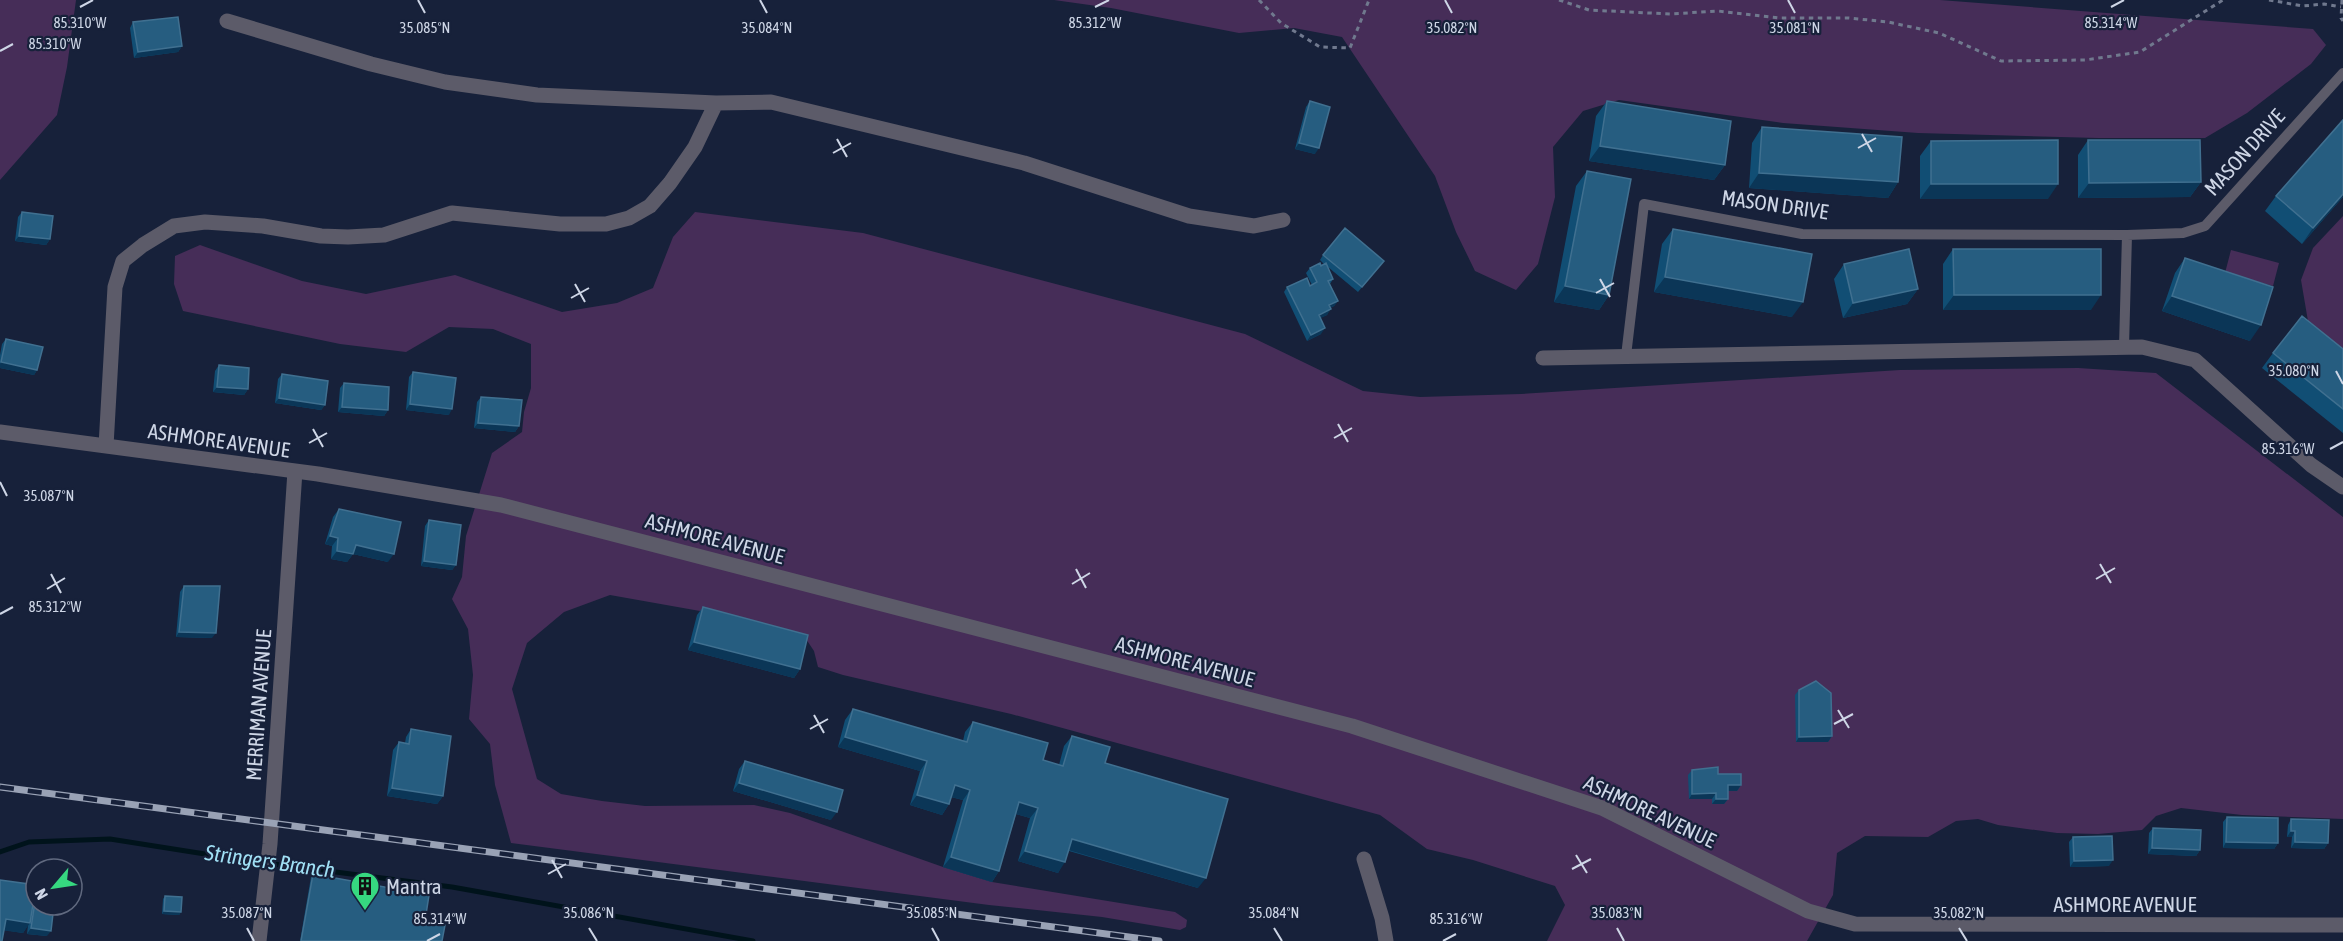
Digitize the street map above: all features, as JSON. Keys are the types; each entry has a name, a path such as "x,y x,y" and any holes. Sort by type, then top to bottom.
{"street":[{"path":"227,21 371,64 445,82 537,95 716,103 771,102 1024,163 1189,216 1254,226 1283,220"},
{"path":"106,446 115,287 123,261 174,226 205,222 263,226 321,236 348,237 384,235 452,213 560,224 606,224 629,218 650,207 695,147 716,103"},
{"path":"1543,358 2142,347 2195,360 2311,465 2343,487"},
{"name":"ASHMORE AVENUE","path":"0,432 295,471 501,505 1352,726 1602,808 1808,911 1855,924 2343,925"},
{"name":"MERRIMAN AVENUE","path":"258,941 270,844 295,471"},
{"path":"1364,860 1386,941"}],"lane":[{"name":"MASON DRIVE","path":"1626,356 1644,204 1803,234 2127,235 2183,233 2205,226 2343,73"},
{"path":"2124,347 2127,235"}],"path":[{"path":"1260,0 1281,23 1320,47 1350,48 1369,0"},
{"path":"1559,0 1589,10 1670,14 1718,11 1780,18 1850,18 1888,22 1939,33 2001,61 2085,60 2140,52 2223,0"},
{"path":"2269,0 2311,7 2324,4 2342,7"},
{"path":"2342,0 2343,21"}],"shaded area":[{"path":"0,0 76,0 67,67 57,115 0,180"},
{"path":"1054,0 1940,0 2313,29 2326,45 2311,64 2247,113 2205,138 2098,138 1918,133 1783,123 1619,100 1583,111 1553,147 1555,197 1538,264 1516,290 1475,271 1456,232 1435,176 1342,37 1294,28 1239,33 1111,8"},
{"path":"695,212 863,233 1245,334 1363,391 1420,397 1521,394 1900,370 2078,368 2156,373 2343,517 2343,819 2242,815 2181,808 2156,816 2142,830 2098,834 2057,833 1998,825 1978,819 1956,821 1928,837 1865,836 1837,853 1833,895 1807,941 1547,941 1565,905 1555,886 1473,860 1427,849 1380,815 1011,714 843,675 818,667 814,651 806,639 700,611 610,595 564,612 527,643 512,689 537,779 561,794 645,806 754,805 790,813 992,882 1175,912 1187,920 1186,927 1180,930 1102,917 989,905 511,843 495,785 490,744 469,719 473,675 468,629 452,599 462,577 466,536 492,453 522,432 524,412 531,388 531,344 493,329 449,327 406,352 340,344 183,311 174,284 175,256 200,245 302,281 366,294 455,275 562,312 617,303 653,288 673,237"},
{"path":"2343,216 2343,361 2309,327 2301,280 2313,248"},
{"path":"2231,250 2279,263 2273,286 2225,273"}],"building":[{"path":"178,17 182,46 138,52 133,22"},
{"path":"1310,101 1330,107 1319,148 1299,143"},
{"path":"1607,101 1731,121 1725,165 1600,146"},
{"path":"2343,120 2343,194 2313,228 2276,196"},
{"path":"1762,127 1902,137 1898,182 1759,173"},
{"path":"2058,140 2058,184 1931,184 1931,141"},
{"path":"2088,140 2200,140 2201,182 2089,183"},
{"path":"1587,171 1631,179 1609,295 1565,286"},
{"path":"22,212 53,216 50,239 19,236"},
{"path":"1345,228 1384,261 1362,287 1323,255"},
{"path":"1673,229 1812,254 1803,302 1665,277"},
{"path":"1909,249 1918,289 1853,303 1844,264"},
{"path":"1953,249 2101,249 2101,295 1954,295"},
{"path":"2185,258 2273,287 2261,325 2172,296"},
{"path":"1320,263 1321,266 1326,263 1333,279 1328,281 1338,301 1329,305 1331,309 1319,315 1325,328 1311,335 1287,287 1307,278 1310,286 1317,282 1310,268"},
{"path":"2302,316 2343,349 2343,409 2273,353"},
{"path":"6,339 43,347 37,370 1,362"},
{"path":"219,365 249,368 248,389 217,387"},
{"path":"413,372 456,378 452,409 410,404"},
{"path":"282,374 328,381 325,405 279,398"},
{"path":"344,383 389,387 388,410 342,407"},
{"path":"481,397 522,400 519,426 478,423"},
{"path":"339,509 401,522 394,554 356,545 353,554 337,551 338,538 330,536"},
{"path":"429,520 461,525 456,565 424,561"},
{"path":"184,586 220,586 216,633 179,632"},
{"path":"703,607 808,635 800,669 694,642"},
{"path":"1816,681 1831,693 1832,736 1799,737 1799,690"},
{"path":"853,709 967,742 973,722 1048,743 1043,760 1063,766 1072,736 1110,747 1105,763 1228,799 1206,878 1072,839 1065,862 1025,851 1038,808 1019,802 999,871 951,857 970,790 955,785 949,804 917,795 927,761 845,737"},
{"path":"411,729 451,736 443,796 392,788 399,742 409,744"},
{"path":"745,761 843,790 837,812 739,783"},
{"path":"1718,767 1718,774 1741,774 1741,785 1728,785 1728,799 1716,799 1716,793 1692,794 1692,770"},
{"path":"2227,817 2278,818 2278,843 2226,842"},
{"path":"2291,819 2329,820 2328,843 2295,842 2295,831 2291,831"},
{"path":"2153,828 2201,830 2200,850 2152,848"},
{"path":"2112,836 2113,860 2074,861 2073,837"},
{"name":"Mantra","path":"313,874 429,895 425,921 445,925 442,941 301,941"},
{"path":"0,880 24,883 24,917 31,917 30,923 6,919 2,941 0,941"},
{"path":"165,896 182,897 181,912 164,911"},
{"path":"33,917 53,917 51,931 31,928"}],"waterway":[{"name":"Stringers Branch","path":"0,852 29,842 110,839 243,860 452,887 753,941"}],"railway":[{"path":"0,787 1159,941"}],"place":[{"name":"Mantra","path":"365,912"}]}
